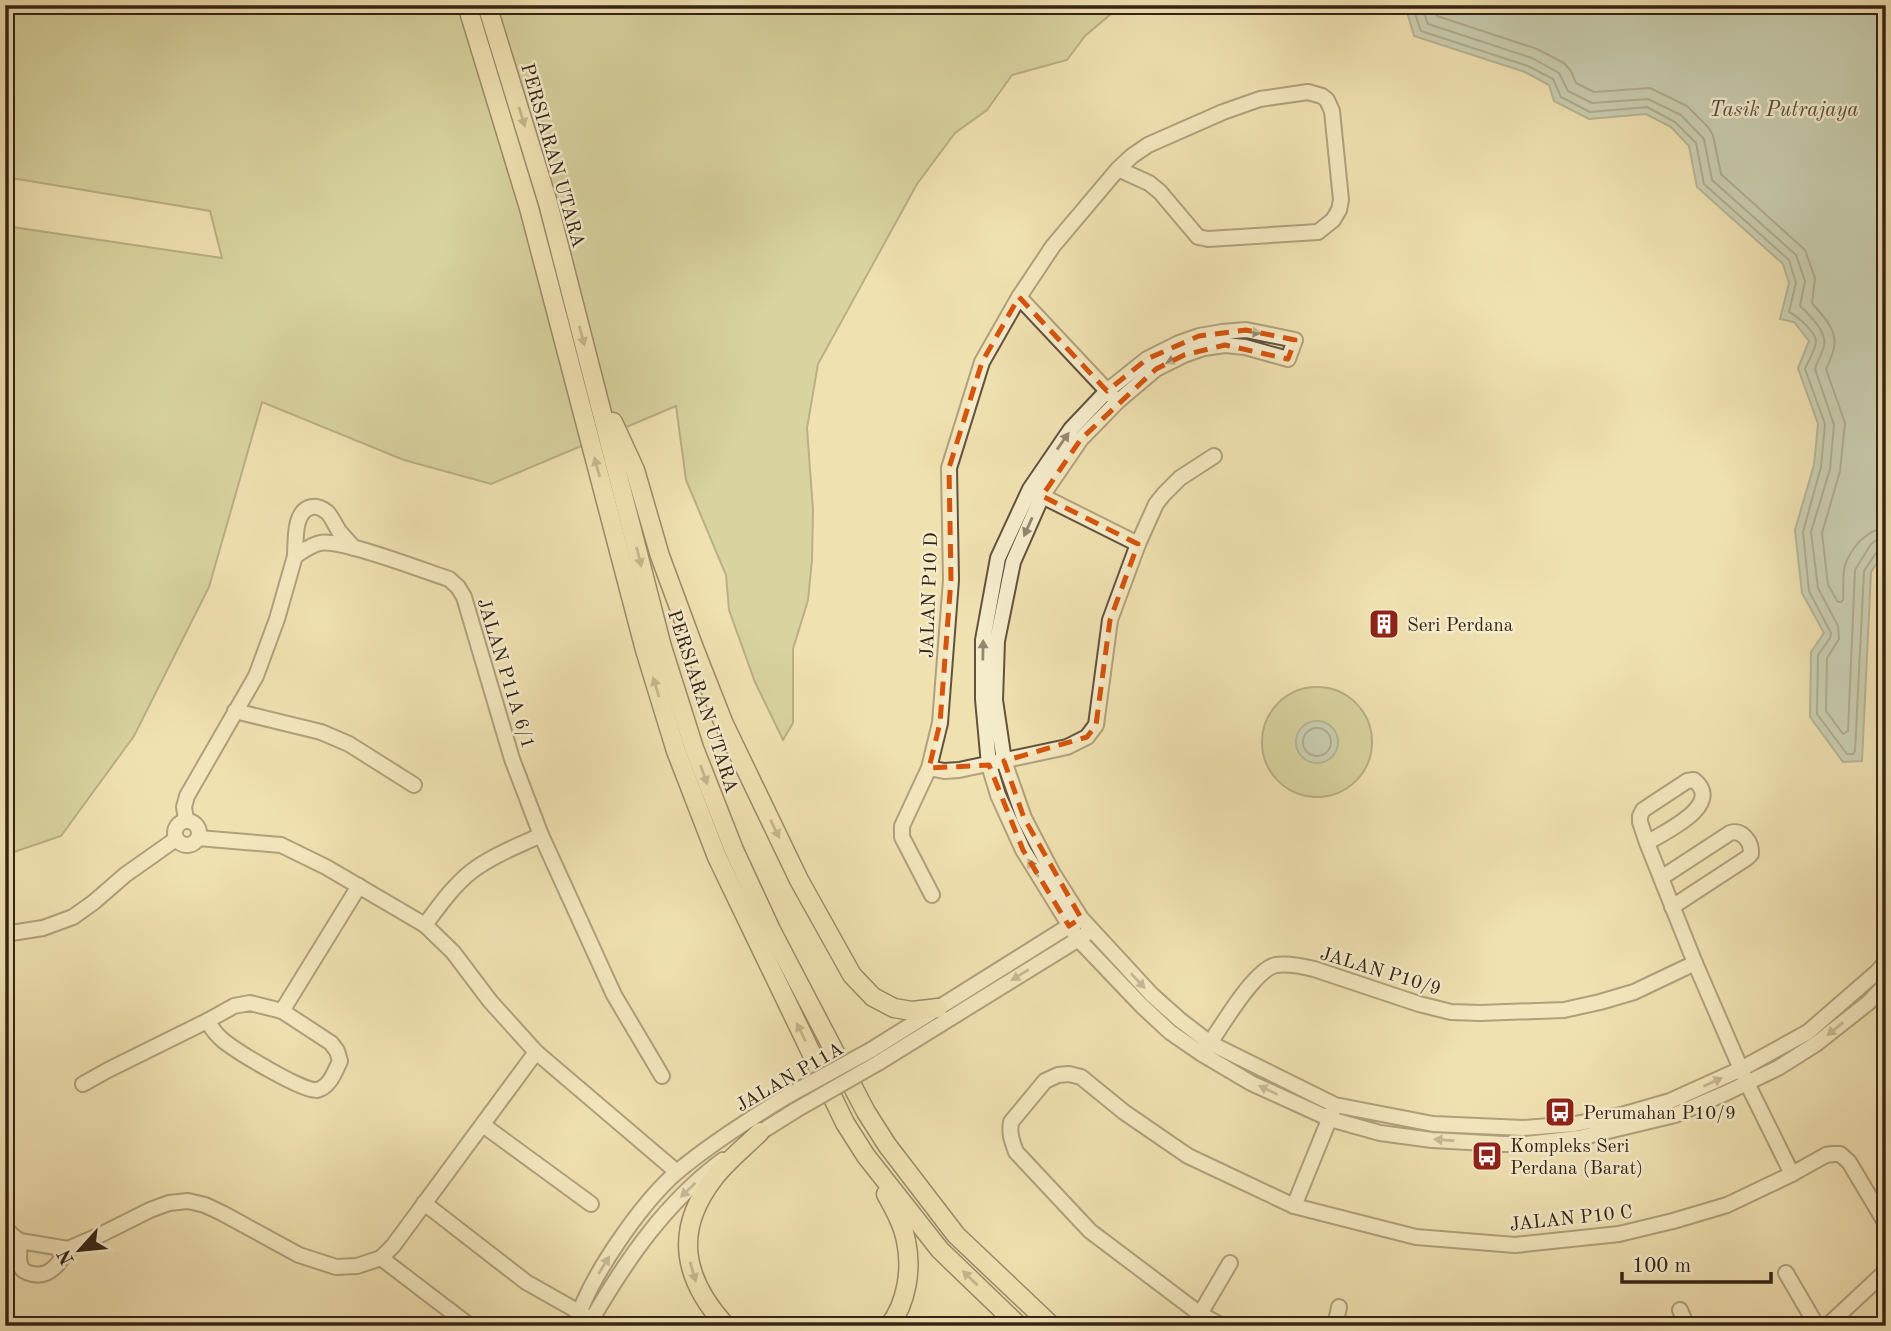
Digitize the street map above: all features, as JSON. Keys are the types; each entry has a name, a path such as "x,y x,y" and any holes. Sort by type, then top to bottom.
{"main road":[{"name":"PERSIARAN UTARA","path":"467,5 529,208 645,650 676,751 717,857 845,1123 866,1156 940,1250 1019,1326"},
{"name":"PERSIARAN UTARA","path":"487,5 548,203 662,647 694,748 734,850 771,930 866,1112 887,1145 956,1236 1052,1326"},
{"path":"594,380 635,470 660,556 724,724 799,880 852,975 873,997 894,1008 912,1011 938,1008"},
{"path":"726,1326 704,1299 694,1280 688,1241 690,1221 701,1197 715,1177 760,1132"},
{"path":"866,1156 898,1217 906,1239 909,1262 906,1283 896,1317 889,1326"}],"street":[{"name":"JALAN P10 D","path":"932,895 901,831 929,768 940,723 951,580 949,468 982,362 1019,297 1053,246 1118,169 1132,156 1148,145 1260,99 1308,92 1326,100 1332,111 1341,200 1333,220 1318,232 1208,239 1198,237 1149,183 1118,169"},
{"path":"1019,297 1112,396"},
{"path":"1332,1112 1210,1043 1152,995 1092,931 1075,922 1023,850 998,795 989,765 983,699 983,640 998,558 1030,489 1071,429 1112,396 1184,355 1225,345 1245,347 1288,359 1295,340 1246,330 1199,336 1147,359 1112,396 1042,496 1013,562 997,641 996,700 1004,761 1024,818 1075,922 1078,939 1170,1032 1251,1083 1332,1112 1380,1133 1432,1140 1526,1144 1578,1138 1675,1115 1744,1076 1808,1032 1886,962"},
{"path":"929,768 944,771 989,765 1067,747 1087,737 1096,725 1110,620 1156,504 1180,478 1214,456"},
{"path":"1042,496 1138,544"},
{"path":"186,820 184,807 187,796 256,676 295,556 301,515 306,509 318,507 327,513 354,548"},
{"name":"JALAN P11A 6/1","path":"295,556 311,546 330,542 449,579 458,586 464,597 512,759 541,835 614,995 662,1076"},
{"path":"235,711 321,732 349,744 414,785"},
{"path":"1647,843 1695,813 1701,804 1703,793 1699,784 1694,780 1687,781 1643,810 1640,822 1647,843 1695,964 1744,1076 1792,1174"},
{"path":"186,820 194,823 199,830 198,838 191,844 183,844 176,839 175,831 179,824 186,820"},
{"path":"1661,878 1730,833 1742,833 1751,848 1751,854 1746,858 1672,906"},
{"path":"425,925 455,887 472,871 541,835"},
{"path":"198,838 281,845 326,867 425,925 453,952 490,1001 536,1052 677,1172"},
{"path":"5,934 43,928 73,917 176,839"},
{"path":"282,1011 359,886"},
{"name":"JALAN P11A","path":"584,1321 602,1268 630,1227 677,1172 753,1117 789,1095 875,1057 938,1008 1075,922"},
{"name":"JALAN P11A","path":"584,1321 666,1210 717,1164 760,1132 875,1057 1092,931"},
{"name":"JALAN P10/9","path":"1210,1043 1257,976 1277,965 1297,965 1314,969 1451,1012 1480,1013 1564,1010 1600,1002 1634,992 1695,964"},
{"path":"1744,1076 1778,1068 1816,1044 1868,1003 1886,984"},
{"path":"83,1084 234,1006 250,1003 282,1011 331,1043 340,1061 329,1082 318,1090 305,1088 237,1050 215,1034 207,1021"},
{"path":"20,1241 19,1262 22,1269 37,1275 47,1273 58,1264 68,1249 150,1210 169,1203 187,1201 222,1213 299,1255 337,1267 357,1266 381,1258 393,1246 536,1052"},
{"name":"JALAN P10 C","path":"1222,1326 1200,1314 1090,1231 1016,1152 1011,1140 1011,1122 1045,1082 1058,1074 1069,1073 1081,1077 1124,1112 1188,1156 1294,1206 1416,1237 1515,1245 1619,1234 1727,1205 1826,1155 1840,1154 1849,1162 1886,1224"},
{"path":"1294,1206 1332,1112"},
{"path":"483,1125 591,1204"},
{"path":"424,1203 526,1282 584,1321"},
{"path":"5,1227 20,1241 68,1249"},
{"path":"381,1258 470,1326"},
{"path":"1200,1314 1230,1263"},
{"path":"1827,1326 1886,1271"},
{"path":"1786,1273 1817,1326"},
{"path":"1335,1326 1339,1307"},
{"path":"1679,1310 1687,1326"}],"highlighted area":[{"path":"1019,297 1107,391 1147,359 1199,336 1246,330 1295,340 1288,359 1225,345 1184,355 1156,369 1081,439 1042,496 1138,544 1110,620 1096,725 1087,737 1004,761 1024,818 1081,918 1069,926 1023,850 989,765 929,768 940,723 951,580 949,468 982,362"}],"green space":[{"path":"5,5 1131,5 1118,8 1085,36 1067,60 1012,75 987,110 955,133 917,184 818,364 807,428 813,510 812,560 808,600 793,649 793,723 783,740 755,682 729,610 726,575 686,480 676,406 491,484 404,460 262,402 209,587 134,736 61,836 5,855 5,226 222,258 210,211 5,177"},
{"path":"1317,687 1338,691 1356,703 1368,721 1372,742 1368,763 1356,781 1338,793 1317,797 1296,793 1278,781 1266,763 1262,742 1266,721 1278,703 1296,691"}],"water":[{"name":"Tasik Putrajaya","path":"1405,5 1886,5 1886,550 1871,572 1862,761 1843,762 1810,717 1811,652 1824,633 1802,593 1795,530 1814,465 1818,424 1798,368 1809,341 1794,322 1780,319 1789,283 1783,264 1697,187 1689,146 1671,127 1646,114 1589,119 1554,101 1549,85 1525,72 1414,36"},
{"path":"1317,721 1332,727 1338,742 1332,757 1317,763 1302,757 1296,742 1302,727"}],"place":[{"name":"Seri Perdana","path":"1384,624"},
{"name":"Perumahan P10/9","path":"1560,1112"},
{"name":"Kompleks Seri Perdana (Barat)","path":"1487,1156"}]}
